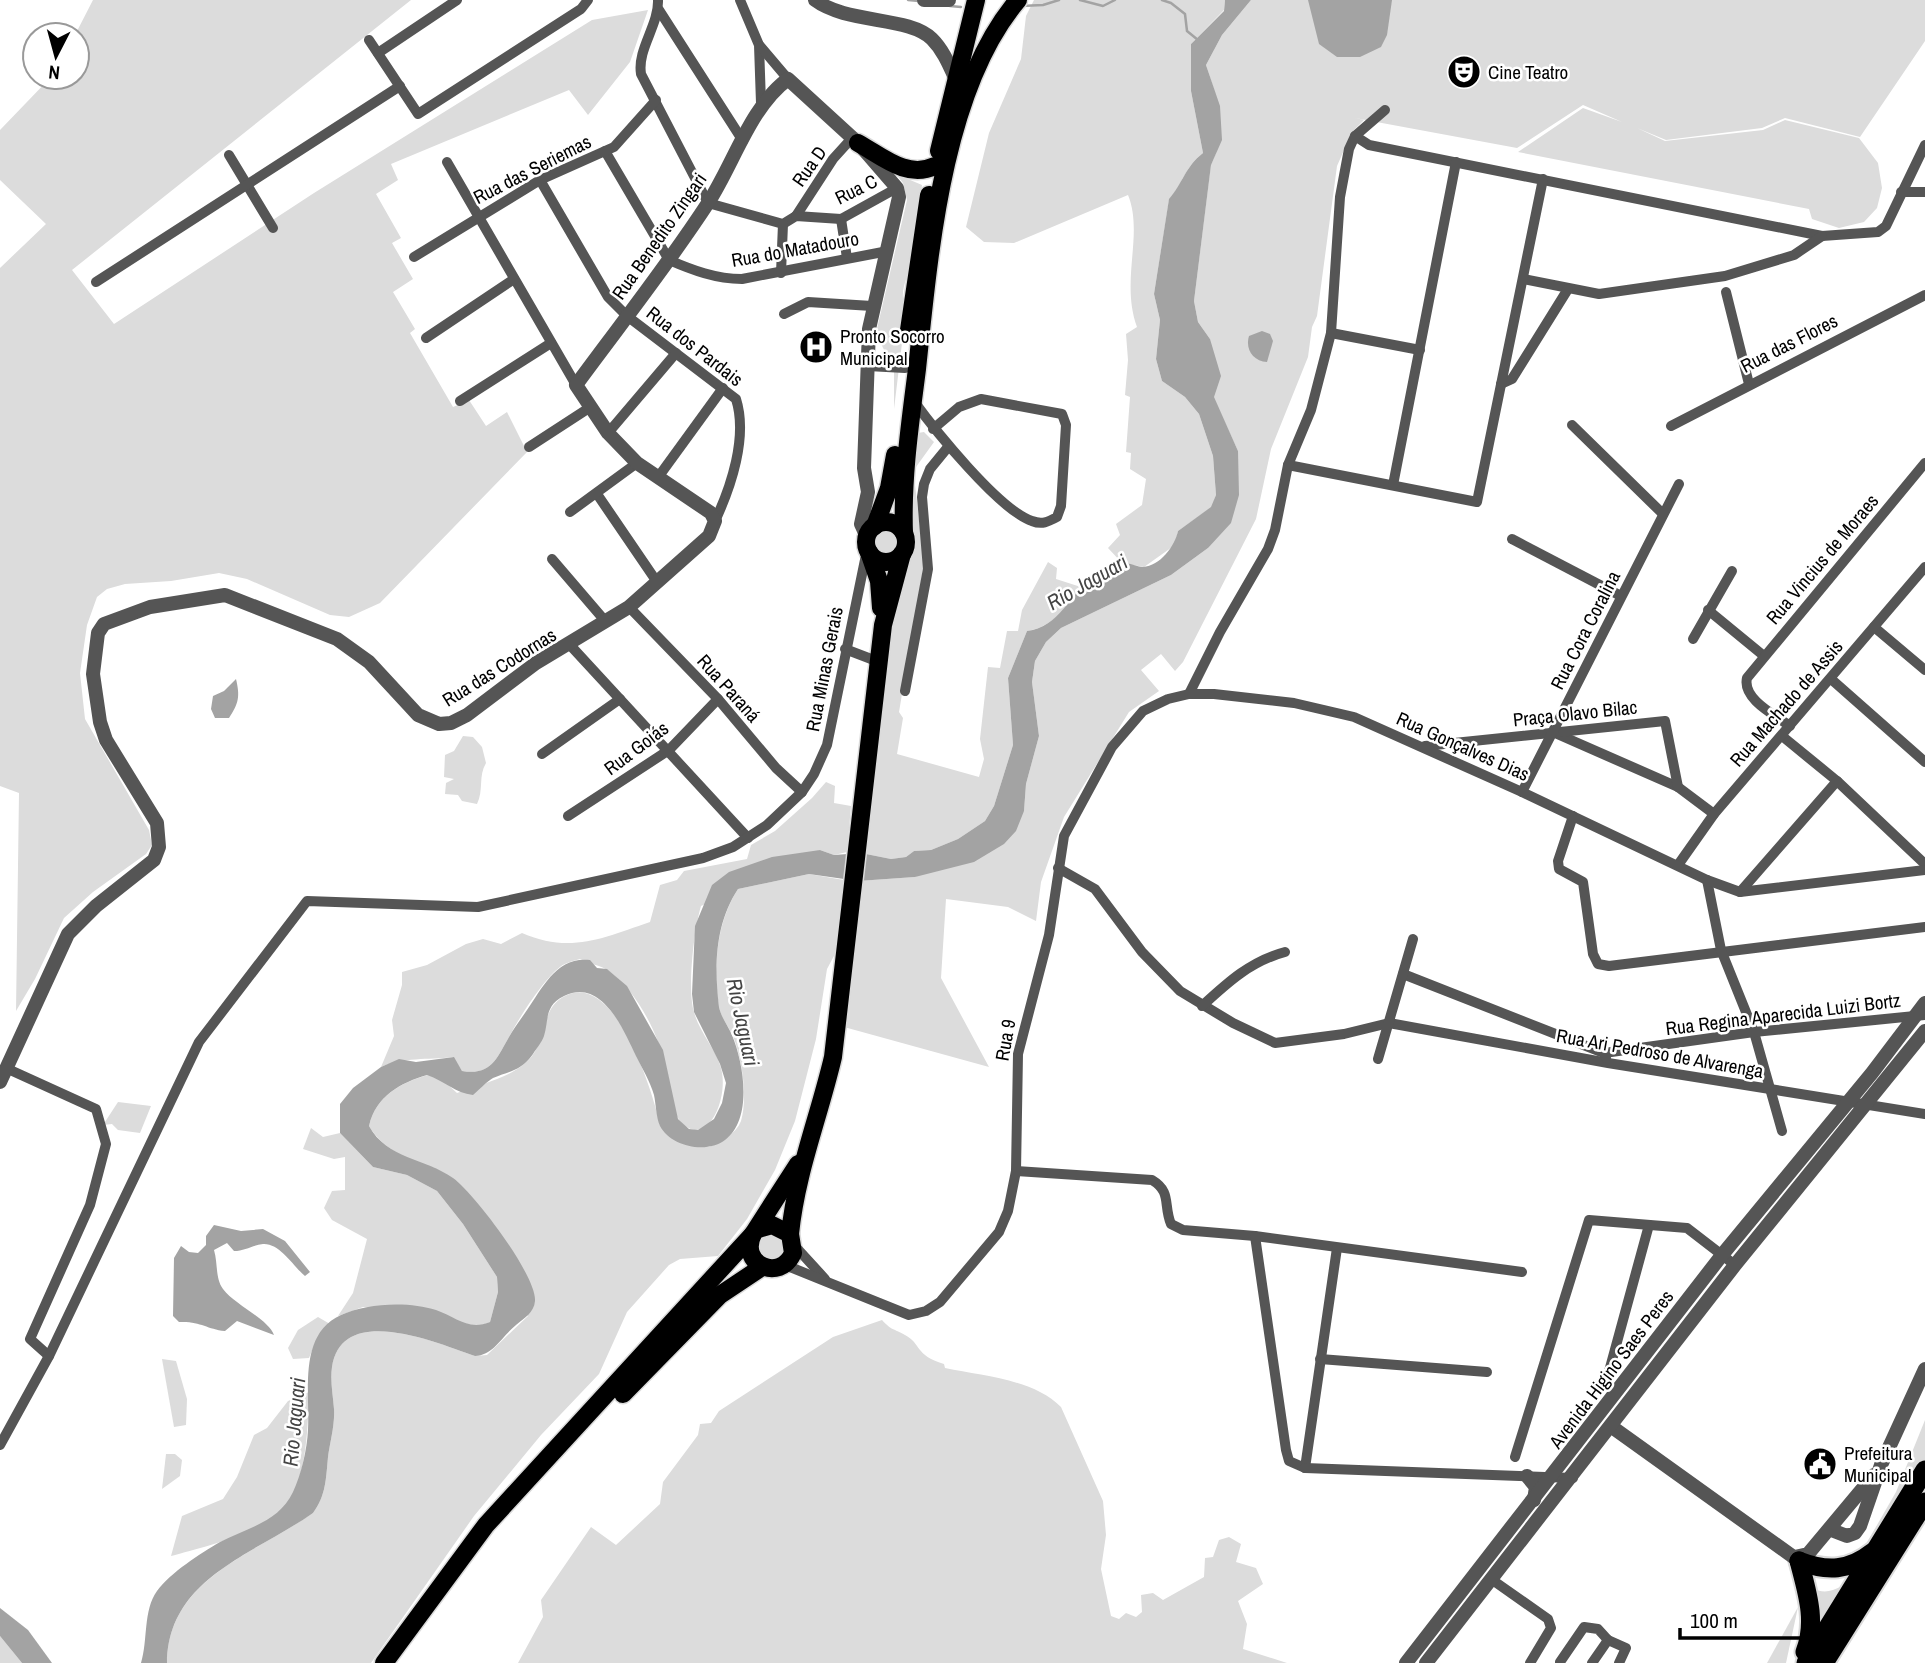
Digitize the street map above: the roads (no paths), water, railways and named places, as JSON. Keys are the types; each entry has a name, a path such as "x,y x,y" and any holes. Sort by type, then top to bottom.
{"highway":[{"path":"1803,1663 1925,1470"},
{"path":"1824,1663 1925,1502"},
{"path":"1797,1559 1829,1570 1838,1569 1864,1559 1876,1549"},
{"path":"1797,1559 1811,1614 1810,1640 1803,1663"}],"main road":[{"path":"883,625 879,581 870,540 893,473 902,366 923,225 976,0"},
{"path":"384,1663 486,1525 756,1232 804,1155 822,1107 833,1057 883,625 906,544 903,495 937,219 964,102 987,44 1018,0"},
{"path":"855,141 904,169 924,172 935,166"},
{"path":"870,540 895,524 904,533"},
{"path":"870,540 885,562 902,554"},
{"path":"395,1663 477,1549 508,1513 702,1312 720,1295 762,1268 774,1269 785,1265 793,1253 792,1240 804,1155"},
{"path":"756,1232 772,1225 792,1240"},
{"path":"756,1232 750,1253 762,1268"}],"street":[{"path":"378,53 457,0"},
{"path":"369,40 418,114 581,9 588,0"},
{"path":"740,0 759,45 788,79 855,141 897,188 900,204 872,306 864,468 868,492 861,524 870,540"},
{"path":"815,0 852,17 920,30 942,51 957,82"},
{"path":"924,0 949,0"},
{"path":"659,5 640,67 708,203 783,224 796,216"},
{"path":"659,5 743,141"},
{"path":"759,45 761,103"},
{"path":"761,103 788,79"},
{"path":"96,282 400,86"},
{"name":"Rua das Seriemas","path":"414,257 540,180 605,151 624,139 656,100"},
{"name":"Rua Benedito Zingari","path":"576,385 708,203 761,103"},
{"path":"1189,694 1220,632 1268,549 1275,530 1288,465 1311,410 1331,333 1340,197 1345,164 1355,136 1385,110"},
{"path":"1355,136 1369,145 1822,236 1878,232 1885,226 1925,145"},
{"name":"Rua D","path":"796,216 833,159 855,141"},
{"path":"605,151 669,260"},
{"path":"229,155 273,228"},
{"path":"447,162 589,408 608,433 637,463 705,506 715,521"},
{"path":"1393,485 1456,162"},
{"path":"1288,465 1477,502 1543,179"},
{"name":"Rua dos Pardais","path":"540,180 608,296 627,316 736,399 740,420 734,466 728,494 715,521"},
{"name":"Rua C","path":"796,216 841,219 897,188"},
{"path":"1901,192 1925,192"},
{"path":"841,219 847,258"},
{"path":"781,273 783,224"},
{"path":"1523,279 1599,294 1725,276 1794,254 1822,236"},
{"name":"Rua do Matadouro","path":"669,260 724,279 781,273 888,251"},
{"path":"426,338 514,279"},
{"path":"1501,384 1512,379 1567,289"},
{"path":"1726,292 1749,384"},
{"name":"Rua das Flores","path":"1671,426 1925,295"},
{"path":"784,314 808,302 872,306"},
{"path":"1331,333 1420,350"},
{"path":"460,401 551,343"},
{"path":"608,433 676,353"},
{"path":"868,364 902,366"},
{"path":"868,383 902,366"},
{"path":"659,477 723,388"},
{"path":"913,400 933,429 948,447 1011,508 1030,521 1045,524 1058,517 1066,425 1062,414 981,399 959,407 933,429"},
{"path":"529,447 589,408"},
{"path":"1572,425 1663,513"},
{"path":"905,691 928,569 922,497 924,484 930,469 948,447"},
{"path":"570,512 637,463"},
{"name":"Rua Vincius de Moraes","path":"1790,726 1751,696 1746,686 1747,678 1925,463"},
{"name":"Rua Cora Coralina","path":"1522,792 1679,484"},
{"path":"597,494 657,582"},
{"name":"Rua das Codornas","path":"8,1069 68,934 96,906 154,860 159,847 157,822 106,740 100,722 93,674 98,633 104,624 150,607 208,596 234,598 319,630 356,650 418,715 439,724 451,723 467,715 536,663 570,645 629,607 702,544 715,521"},
{"path":"1512,539 1621,596"},
{"name":"Rua Minas Gerais","path":"49,1356 199,1042 307,901 478,907 703,858 748,838 778,816 802,793 827,745 870,540"},
{"path":"552,559 606,622"},
{"path":"1693,639 1732,571"},
{"name":"Rua Machado de Assis","path":"1678,865 1714,814 1924,571"},
{"name":"Rua Paraná","path":"629,607 718,699 776,768 802,793"},
{"path":"1709,610 1764,656"},
{"path":"1874,626 1925,670"},
{"path":"570,645 748,838"},
{"path":"845,649 879,662"},
{"path":"1831,679 1925,762"},
{"name":"Rua Gonçalves Dias","path":"1189,694 1214,694 1322,708 1422,746 1707,880 1740,892"},
{"name":"Rua 9","path":"785,1265 909,1315 926,1311 940,1302 999,1232 1008,1211 1016,1171 1018,1054 1049,935 1064,836 1112,747 1143,711 1168,699 1189,694"},
{"path":"541,754 620,699"},
{"name":"Rua Goiás","path":"569,816 669,750 718,699"},
{"name":"Praça Olavo Bilac","path":"1422,746 1665,721 1678,788"},
{"path":"1553,732 1678,788 1714,814"},
{"path":"1782,736 1837,781 1925,864"},
{"path":"1740,892 1837,781"},
{"path":"1573,816 1558,861 1559,869 1583,882 1593,954 1598,964 1609,966 1721,950 1925,927"},
{"path":"1058,868 1095,889 1142,952 1180,991 1202,1006 1275,1043 1344,1034 1389,1023"},
{"path":"1740,892 1925,870"},
{"path":"1707,880 1721,950 1754,1032 1782,1131"},
{"path":"1378,1059 1413,939"},
{"path":"1202,1006 1248,967 1264,958 1285,952"},
{"name":"Rua Regina Aparecida Luizi Bortz","path":"1403,974 1606,1058 1754,1032 1919,1016"},
{"name":"Avenida Higino Saes Peres","path":"1406,1663 1722,1255 1919,1016 1925,1003"},
{"name":"Rua Ari Pedroso de Alvarenga","path":"1389,1023 1606,1058 1769,1090 1925,1114"},
{"name":"Avenida Higino Saes Peres","path":"1426,1663 1573,1478 1735,1265 1925,1031"},
{"path":"0,1082 8,1069 96,1109 106,1144 90,1205 30,1339 49,1356 0,1445"},
{"path":"1016,1171 1152,1180 1163,1186 1167,1195 1167,1216 1171,1224 1183,1230 1255,1236 1522,1272"},
{"path":"1516,1457 1589,1220 1687,1228 1735,1265"},
{"path":"1608,1375 1649,1225"},
{"path":"1255,1236 1289,1461 1305,1468 1573,1478"},
{"name":"Rua 9","path":"792,1240 825,1279"},
{"path":"1305,1468 1337,1248"},
{"path":"1320,1359 1487,1373"},
{"path":"1833,1525 1840,1534 1855,1533 1881,1465 1925,1369"},
{"path":"1612,1427 1797,1559 1808,1555 1881,1465"},
{"path":"1527,1476 1536,1487 1534,1500"},
{"path":"1491,1578 1548,1619 1551,1628 1530,1663"},
{"path":"1447,1611 1460,1620"},
{"path":"1560,1662 1584,1627 1598,1629 1608,1640 1626,1648 1619,1663"},
{"path":"1592,1663 1608,1640"}],"waterway":[{"path":"908,0 919,1"},
{"path":"1021,6 1043,5 1059,0"},
{"path":"1080,0 1103,6 1115,0"},
{"path":"1162,0 1171,3 1185,14 1187,31 1198,40"},
{"path":"950,6 961,7"}],"place":[{"name":"Cine Teatro","path":"1464,72"},
{"name":"Pronto Socorro Municipal","path":"816,347"},
{"name":"Prefeitura Municipal","path":"1820,1464"}],"water label":[{"name":"Rio Jaguari","path":"1087,582"},
{"name":"Rio Jaguari","path":"743,1022"},
{"name":"Rio Jaguari","path":"294,1422"}]}
